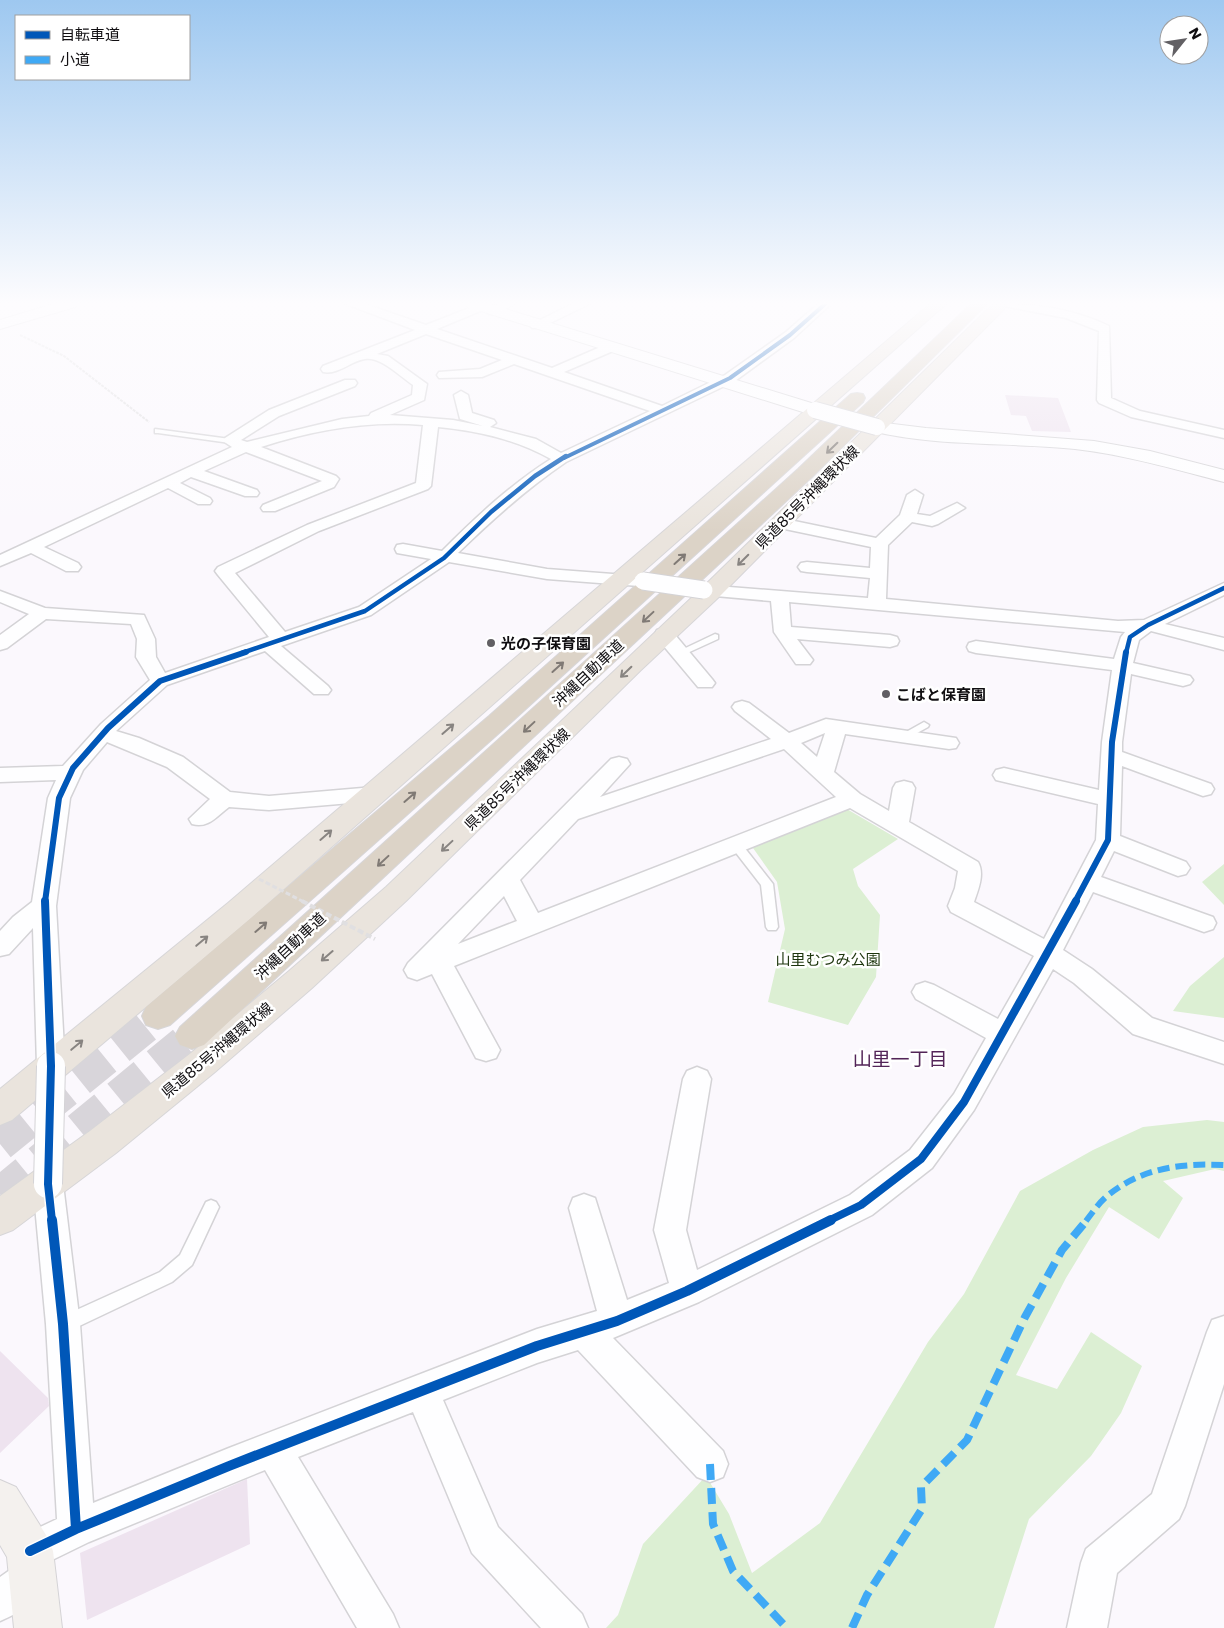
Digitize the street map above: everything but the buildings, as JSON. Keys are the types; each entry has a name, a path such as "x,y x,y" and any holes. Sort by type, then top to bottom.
{"highway":[{"name":"沖縄自動車道","path":"158,1016 619,613 875,380"},
{"name":"沖縄自動車道","path":"192,1036 805,473 901,380"}],"main road":[{"path":"0,1110 238,911 374,794 632,580 814,410 849,380"},
{"name":"県道85号沖縄環状線","path":"0,1218 48,1184 230,1040 344,941 484,810 672,643 708,590 780,523 925,380"},
{"path":"0,1503 38,1628"}],"street":[{"path":"366,420 419,397 420,384 414,380"},
{"path":"576,380 664,411"},
{"path":"713,380 877,427 952,436 1055,442 1099,447 1148,456 1224,476"},
{"path":"76,1529 63,1324 48,1184 51,1066 44,906 59,798 70,773 103,734 160,681 212,672 274,642 365,611 444,558 511,495 561,459 664,411 723,380"},
{"path":"1105,380 1104,400 1112,405 1136,414 1224,434"},
{"path":"230,441 274,413 350,383"},
{"path":"460,395 465,416 500,426 514,436"},
{"path":"0,562 245,447 295,433 366,420 403,419 514,436 531,442 561,459"},
{"path":"321,690 274,642 224,570 313,528 423,486 431,422"},
{"path":"230,441 332,479 329,484 269,508"},
{"path":"191,472 251,493"},
{"path":"169,483 204,501"},
{"path":"877,604 880,544 908,517 915,495"},
{"path":"932,521 957,508"},
{"path":"908,517 932,521 951,529"},
{"path":"780,523 880,544"},
{"path":"32,547 72,567"},
{"path":"403,549 444,558 547,574 632,580 708,590 877,604 1118,628 1148,625 1224,644"},
{"path":"807,567 878,574"},
{"path":"21,1576 76,1529 273,1449 537,1346 617,1321 687,1291 861,1205 922,1158 964,1102 1049,953 1108,840 1112,755 1122,666 1130,637 1148,625 1224,588"},
{"path":"0,596 42,613 138,619 146,639 146,657 160,681"},
{"path":"780,596 779,622 783,632 804,660"},
{"path":"0,644 42,613"},
{"path":"783,632 890,641"},
{"path":"672,643 705,683"},
{"path":"976,647 1122,666 1183,680"},
{"path":"742,707 787,741 852,799 970,868 967,888 960,906 1049,953 1083,976 1143,1026 1178,1036 1224,1053"},
{"path":"568,815 787,741 826,725 949,743"},
{"path":"823,774 837,726"},
{"path":"103,734 132,743 176,762 224,799 269,803 374,794"},
{"path":"1112,755 1203,789"},
{"path":"619,764 417,970 852,799"},
{"path":"0,775 70,773"},
{"path":"1004,775 1110,800"},
{"path":"897,826 904,788"},
{"path":"200,819 224,799"},
{"path":"1108,840 1178,868"},
{"path":"507,878 532,925"},
{"path":"1088,881 1204,923"},
{"path":"0,947 11,922 44,906"},
{"path":"438,961 486,1050"},
{"path":"925,992 1002,1034"},
{"path":"687,1291 670,1230 697,1079"},
{"path":"584,1208 617,1321"},
{"path":"584,1331 710,1464"},
{"path":"1087,1628 1100,1563 1166,1506 1224,1332"},
{"path":"422,1391 485,1540 568,1628"},
{"path":"273,1449 379,1628"}],"lane":[{"path":"158,431 230,441"},
{"path":"672,643 715,637"},
{"path":"904,736 924,725"},
{"path":"736,845 767,884 772,927"},
{"path":"63,1324 166,1277 186,1260 211,1207"}],"path":[{"path":"95,380 158,431"},
{"path":"259,879 375,939"}],"green space":[{"name":"山里むつみ公園","path":"840,805 898,839 853,869 858,886 880,915 876,977 848,1025 768,1002 785,929 777,882 753,848"},
{"path":"1224,864 1224,905 1202,882"},
{"path":"1224,957 1224,1018 1173,1011 1190,986"},
{"path":"1207,1120 1224,1122 1224,1171 1215,1169 1163,1181 1183,1198 1159,1239 1109,1207 1066,1278 1016,1375 1057,1389 1091,1332 1142,1366 1121,1413 1091,1456 1029,1519 994,1628 606,1628 618,1615 643,1544 706,1476 729,1514 752,1573 820,1523 928,1342 964,1294 1020,1191 1093,1150 1143,1127"}],"tunnel":[{"path":"0,1144 158,1016"},
{"path":"0,1194 192,1036"}],"marked path":[{"path":"852,1628 867,1595 922,1509 921,1487 967,1440 1025,1317 1062,1250 1106,1197 1148,1171 1199,1164 1224,1165"},
{"path":"710,1464 713,1524 733,1571 787,1628"}],"cycle path":[{"path":"76,1529 63,1324 48,1184 51,1066 44,906 59,798 73,768 108,728 160,681 365,611 444,558 491,512 535,476 561,459 726,380"},
{"path":"30,1551 76,1529 229,1466 537,1346 617,1321 687,1291 861,1205 921,1159 964,1102 1049,953 1108,840 1112,742 1122,666 1130,637 1148,625 1224,588"}],"place":[{"name":"光の子保育園","path":"491,643"},
{"name":"こばと保育園","path":"886,694"}],"district":[{"name":"山里一丁目","path":"900,1059"}]}
